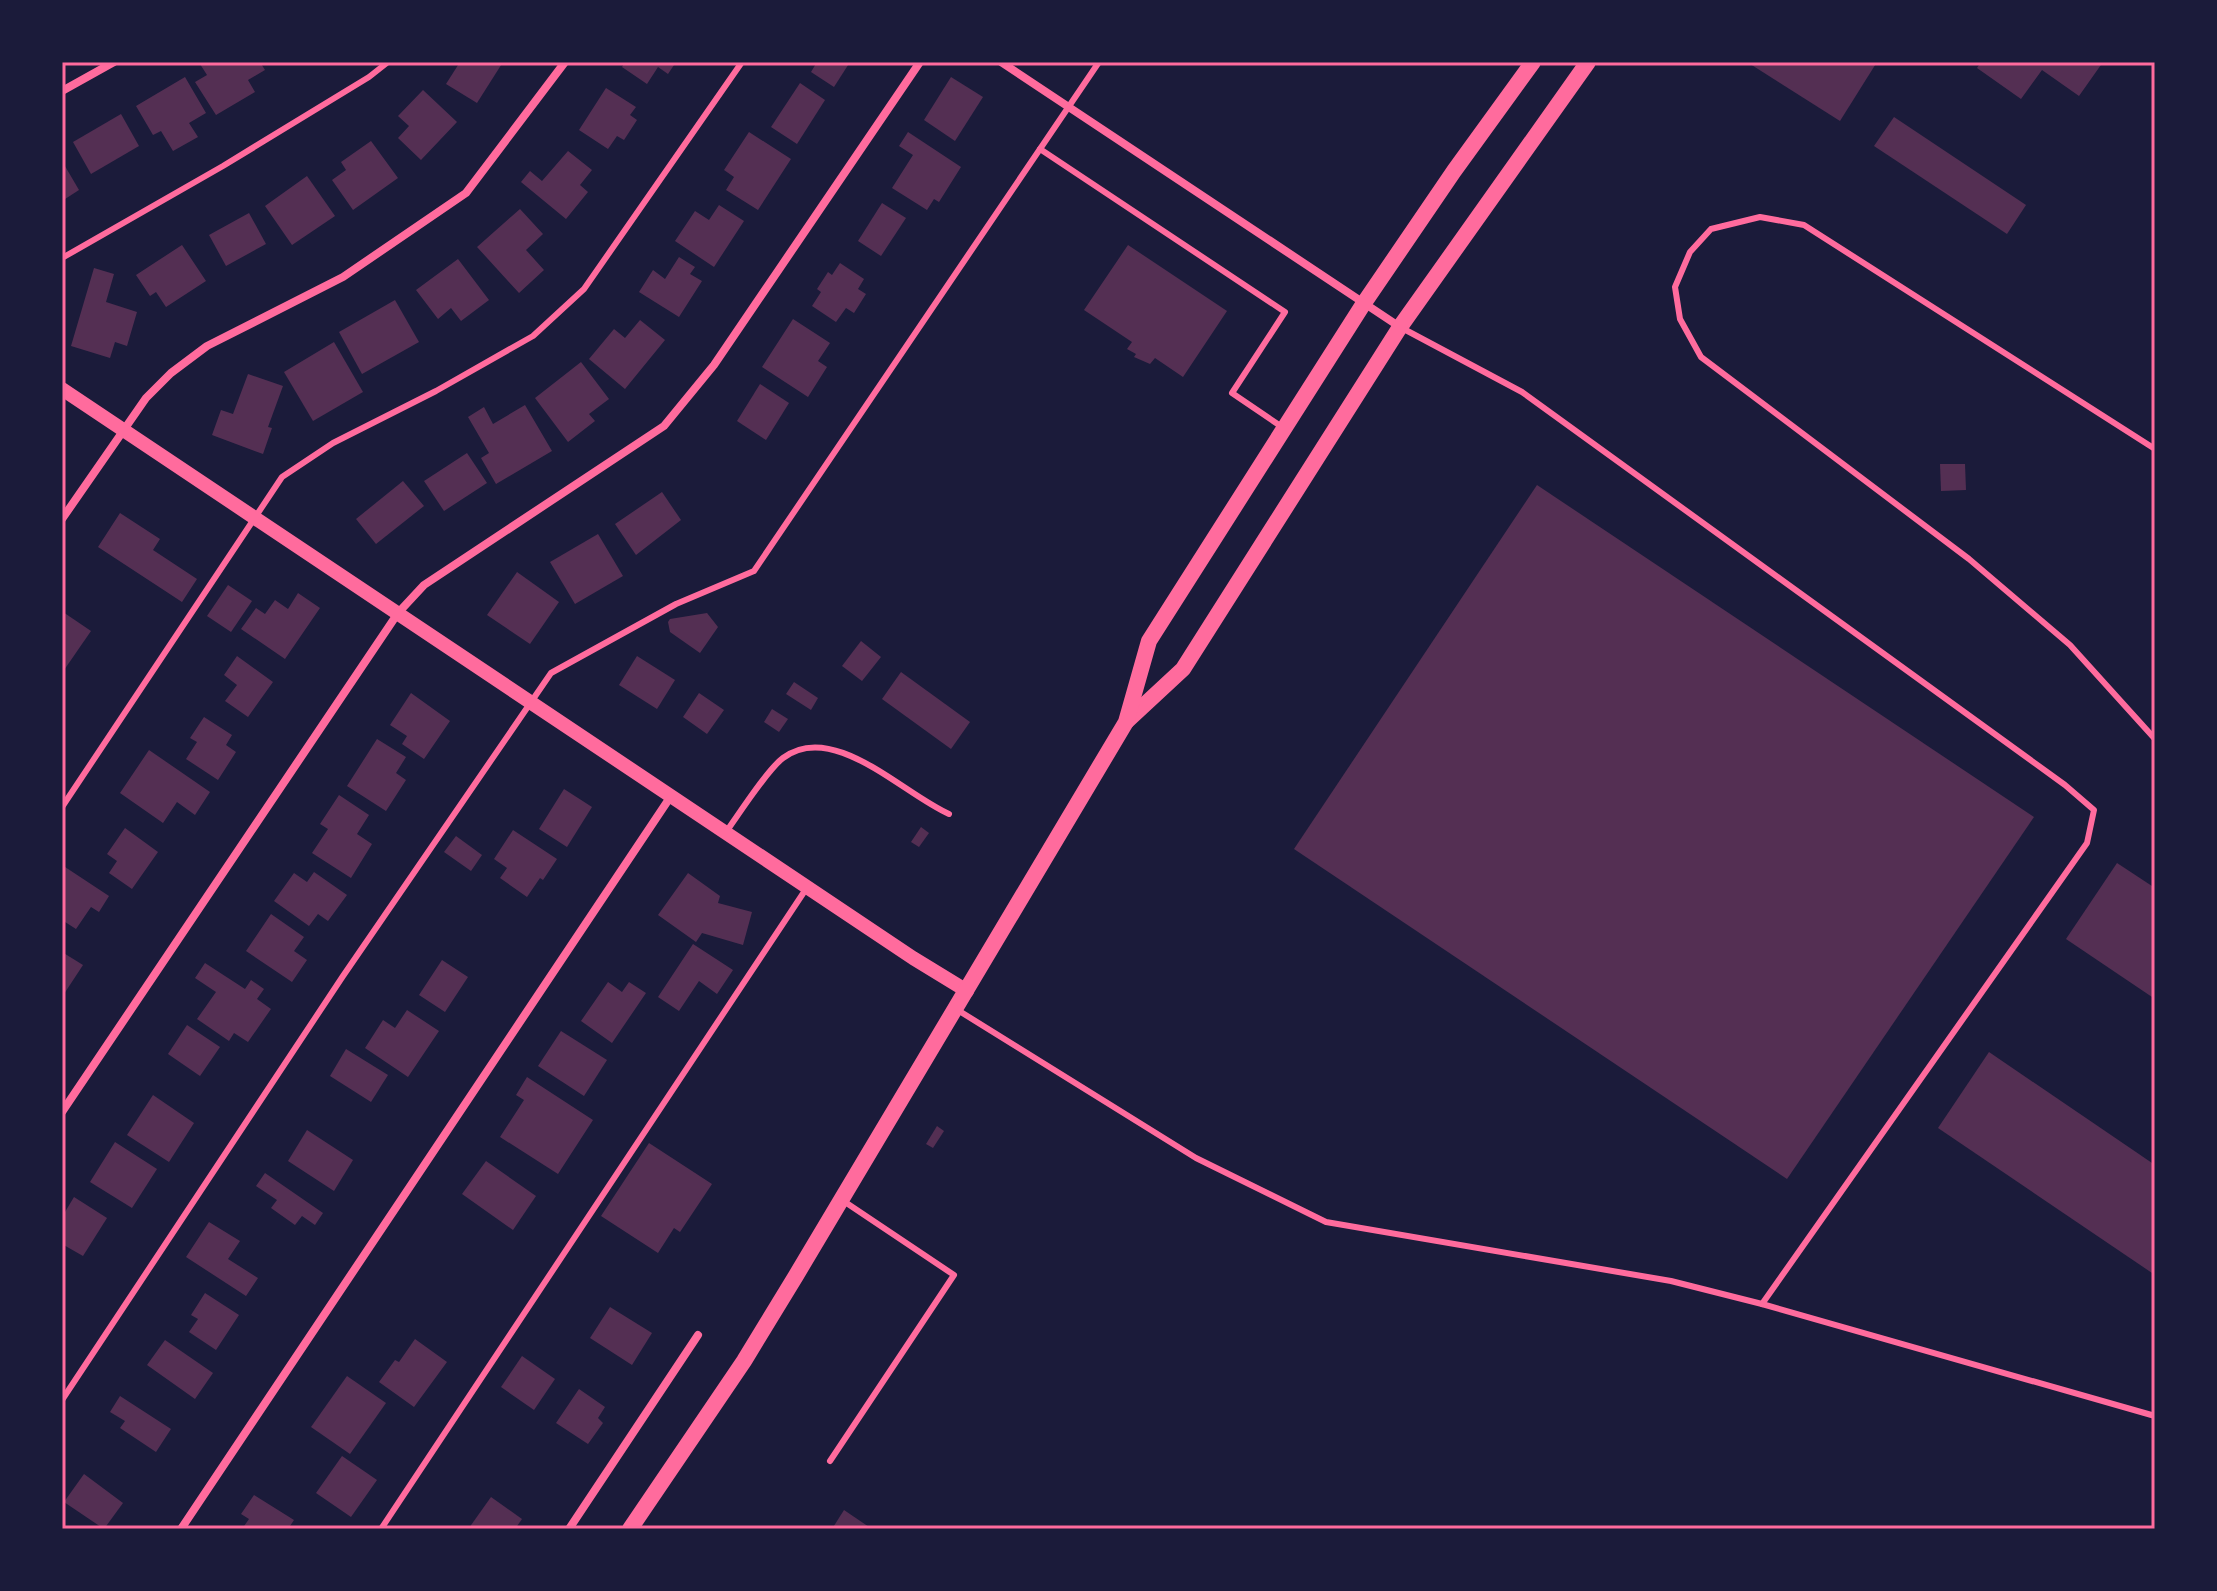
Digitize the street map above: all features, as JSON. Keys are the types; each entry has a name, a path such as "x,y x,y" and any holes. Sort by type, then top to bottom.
{"main road":[{"path":"630,1529 744,1361 1126,722 1149,641 1364,303 1533,62"},
{"path":"1126,722 1183,669 1400,327 1588,62"}],"street":[{"path":"62,91 114,62"},
{"path":"62,519 122,429 171,373 207,346 343,277 466,193 565,62"},
{"path":"62,1112 398,613 424,585 664,426 714,365 920,62"},
{"path":"1001,62 1400,327"},
{"path":"62,389 967,991"},
{"path":"181,1529 671,795"},
{"path":"569,1529 698,1335"}],"lane":[{"path":"62,258 236,158 369,77 388,62"},
{"path":"62,807 282,477 333,443 436,391 533,336 584,289 742,62"},
{"path":"62,1400 343,976 551,673 676,604 754,571 1099,62"},
{"path":"1040,149 1285,312 1232,393 1285,428"},
{"path":"2155,449 1804,225 1760,217 1711,229 1690,252 1675,287 1680,319 1701,357 1969,559 2070,645 2155,739"},
{"path":"1400,327 1522,392 2065,785 2094,810 2087,843 1762,1304"},
{"path":"726,832 781,759 798,750 812,748 838,749 949,814"},
{"path":"381,1529 654,1113 807,887"},
{"path":"956,1009 1196,1158 1326,1222 1671,1281 2155,1416"},
{"path":"830,1461 954,1275 842,1200"}],"building":[{"path":"260,62 265,70 248,80 255,92 216,115 195,82 207,75 200,64"},
{"path":"460,62 503,62 477,103 446,84"},
{"path":"625,62 676,62 668,74 658,67 647,84 622,67"},
{"path":"817,62 850,62 834,87 811,72"},
{"path":"1747,62 1877,62 1840,121"},
{"path":"1981,62 2103,62 2079,96 2042,70 2021,99 1977,68"},
{"path":"185,77 206,113 189,123 198,137 173,151 161,131 153,135 136,106"},
{"path":"951,77 983,97 955,141 924,120"},
{"path":"800,83 825,100 797,144 771,127"},
{"path":"606,88 636,107 630,115 637,120 624,140 617,136 608,149 579,130"},
{"path":"423,90 457,122 421,160 398,138 409,126 398,116"},
{"path":"121,114 139,146 91,174 73,142"},
{"path":"1894,117 2026,205 2007,234 1874,146"},
{"path":"749,132 791,159 758,210 726,190 734,177 724,170"},
{"path":"908,132 961,167 939,202 934,199 927,210 892,188 913,155 899,146"},
{"path":"371,141 398,178 353,210 332,180 346,170 341,162"},
{"path":"568,151 592,170 580,185 588,192 566,219 521,182 530,171 542,181"},
{"path":"62,161 79,190 62,201"},
{"path":"307,176 335,216 292,245 265,206"},
{"path":"882,203 906,218 881,256 858,241"},
{"path":"719,205 744,221 714,267 675,241 695,211 709,220"},
{"path":"520,209 543,234 526,250 544,270 519,293 477,247"},
{"path":"249,213 266,244 226,266 209,235"},
{"path":"182,245 206,281 166,307 156,292 150,296 136,275"},
{"path":"1128,245 1227,311 1183,377 1155,358 1150,364 1134,357 1136,354 1127,349 1132,342 1084,310"},
{"path":"679,257 695,267 690,274 702,281 679,317 639,292 653,270 665,279"},
{"path":"458,259 489,300 461,321 451,308 438,319 416,290"},
{"path":"840,263 864,279 858,289 866,294 854,313 846,308 836,322 812,306 821,292 817,289 828,272 832,275"},
{"path":"94,268 114,274 106,302 137,312 127,346 115,342 110,358 71,346"},
{"path":"395,300 419,342 362,374 339,332"},
{"path":"793,319 830,343 818,361 827,367 808,397 762,367"},
{"path":"640,320 665,340 625,389 589,359 614,329 625,338"},
{"path":"334,342 363,392 313,421 284,372"},
{"path":"581,362 609,399 589,414 595,421 568,442 535,398"},
{"path":"248,374 283,386 268,427 272,428 263,454 212,435 221,410 233,414"},
{"path":"760,384 789,403 766,440 737,421"},
{"path":"525,405 552,451 496,484 481,458 489,453 468,417 484,407 493,424"},
{"path":"467,453 487,483 444,511 424,481"},
{"path":"1940,464 1965,464 1966,490 1941,491"},
{"path":"403,481 424,506 376,544 356,519"},
{"path":"1537,485 2034,817 1787,1179 1294,849"},
{"path":"662,492 681,520 636,555 615,524"},
{"path":"120,513 160,539 153,550 197,579 182,602 98,547"},
{"path":"598,534 623,576 575,604 550,562"},
{"path":"517,572 559,602 530,644 487,615"},
{"path":"228,585 252,601 231,632 207,616"},
{"path":"298,593 320,608 285,659 241,629 256,608 265,614 275,600 288,609"},
{"path":"62,613 91,631 62,673"},
{"path":"707,613 718,627 700,653 670,632 670,619"},
{"path":"861,641 881,657 862,681 842,666"},
{"path":"237,656 273,682 248,717 225,701 237,685 224,675"},
{"path":"637,656 675,680 657,709 619,685"},
{"path":"901,672 970,722 951,749 882,699"},
{"path":"794,682 818,698 811,710 786,694"},
{"path":"411,693 450,721 424,759 402,744 407,736 390,725"},
{"path":"699,693 724,710 707,734 683,717"},
{"path":"772,709 788,719 779,732 764,722"},
{"path":"204,717 232,735 226,745 236,752 218,780 186,759 197,742 190,738"},
{"path":"377,739 406,757 396,773 406,780 386,811 347,786"},
{"path":"149,750 210,792 195,815 177,802 163,823 120,793"},
{"path":"564,789 592,807 567,847 539,829"},
{"path":"339,795 369,815 357,834 372,844 351,878 312,853 328,829 320,824"},
{"path":"921,827 929,833 919,847 911,842"},
{"path":"125,828 158,852 132,889 109,873 117,861 107,854"},
{"path":"513,830 557,859 527,897 500,878 507,868 494,859"},
{"path":"456,836 482,855 471,871 444,852"},
{"path":"2117,863 2155,888 2155,999 2066,939"},
{"path":"62,865 109,896 99,912 91,907 76,929 62,920"},
{"path":"314,872 347,895 328,921 318,914 309,926 274,901 294,873 307,882"},
{"path":"688,873 720,896 718,903 752,912 743,945 702,933 696,942 658,915"},
{"path":"271,914 304,937 294,951 307,960 292,982 246,951"},
{"path":"693,944 733,970 717,994 699,981 679,1011 658,997"},
{"path":"62,952 83,965 62,997"},
{"path":"442,960 468,977 445,1012 419,995"},
{"path":"205,963 245,989 251,980 264,989 257,999 271,1009 248,1042 234,1033 229,1041 197,1019 216,992 195,978"},
{"path":"608,982 622,992 629,982 646,993 612,1043 581,1021"},
{"path":"407,1010 439,1031 408,1077 365,1048 383,1020 395,1028"},
{"path":"187,1025 220,1047 200,1076 168,1054"},
{"path":"561,1031 607,1060 584,1096 538,1066"},
{"path":"346,1049 388,1075 371,1102 330,1076"},
{"path":"1989,1052 2155,1165 2155,1275 1938,1128"},
{"path":"527,1077 593,1120 558,1174 500,1137 524,1100 516,1095"},
{"path":"153,1095 194,1123 169,1162 127,1135"},
{"path":"937,1126 944,1131 933,1148 926,1144"},
{"path":"307,1130 353,1160 334,1191 288,1161"},
{"path":"115,1142 157,1169 132,1208 90,1182"},
{"path":"649,1143 712,1184 680,1232 674,1228 658,1253 601,1216"},
{"path":"486,1161 536,1196 513,1230 462,1194"},
{"path":"265,1173 323,1213 315,1225 302,1216 295,1225 271,1208 277,1200 256,1186"},
{"path":"74,1197 107,1218 83,1256 62,1244 62,1217"},
{"path":"209,1222 240,1241 228,1259 258,1278 246,1296 186,1257"},
{"path":"205,1293 239,1315 216,1350 189,1332 198,1319 191,1315"},
{"path":"610,1307 652,1333 632,1365 590,1338"},
{"path":"415,1339 447,1362 414,1407 379,1382 395,1360 399,1362"},
{"path":"165,1340 213,1373 195,1399 147,1365"},
{"path":"522,1356 555,1379 534,1410 501,1387"},
{"path":"347,1376 386,1403 350,1454 311,1427"},
{"path":"579,1389 605,1407 598,1418 603,1423 588,1444 556,1423"},
{"path":"120,1396 171,1429 156,1452 120,1428 125,1421 110,1412"},
{"path":"342,1456 377,1480 351,1517 316,1493"},
{"path":"84,1474 123,1503 104,1529 64,1502"},
{"path":"254,1495 294,1520 288,1529 242,1529 249,1519 241,1514"},
{"path":"491,1497 522,1519 515,1529 469,1528"},
{"path":"844,1510 872,1529 832,1529"}]}
